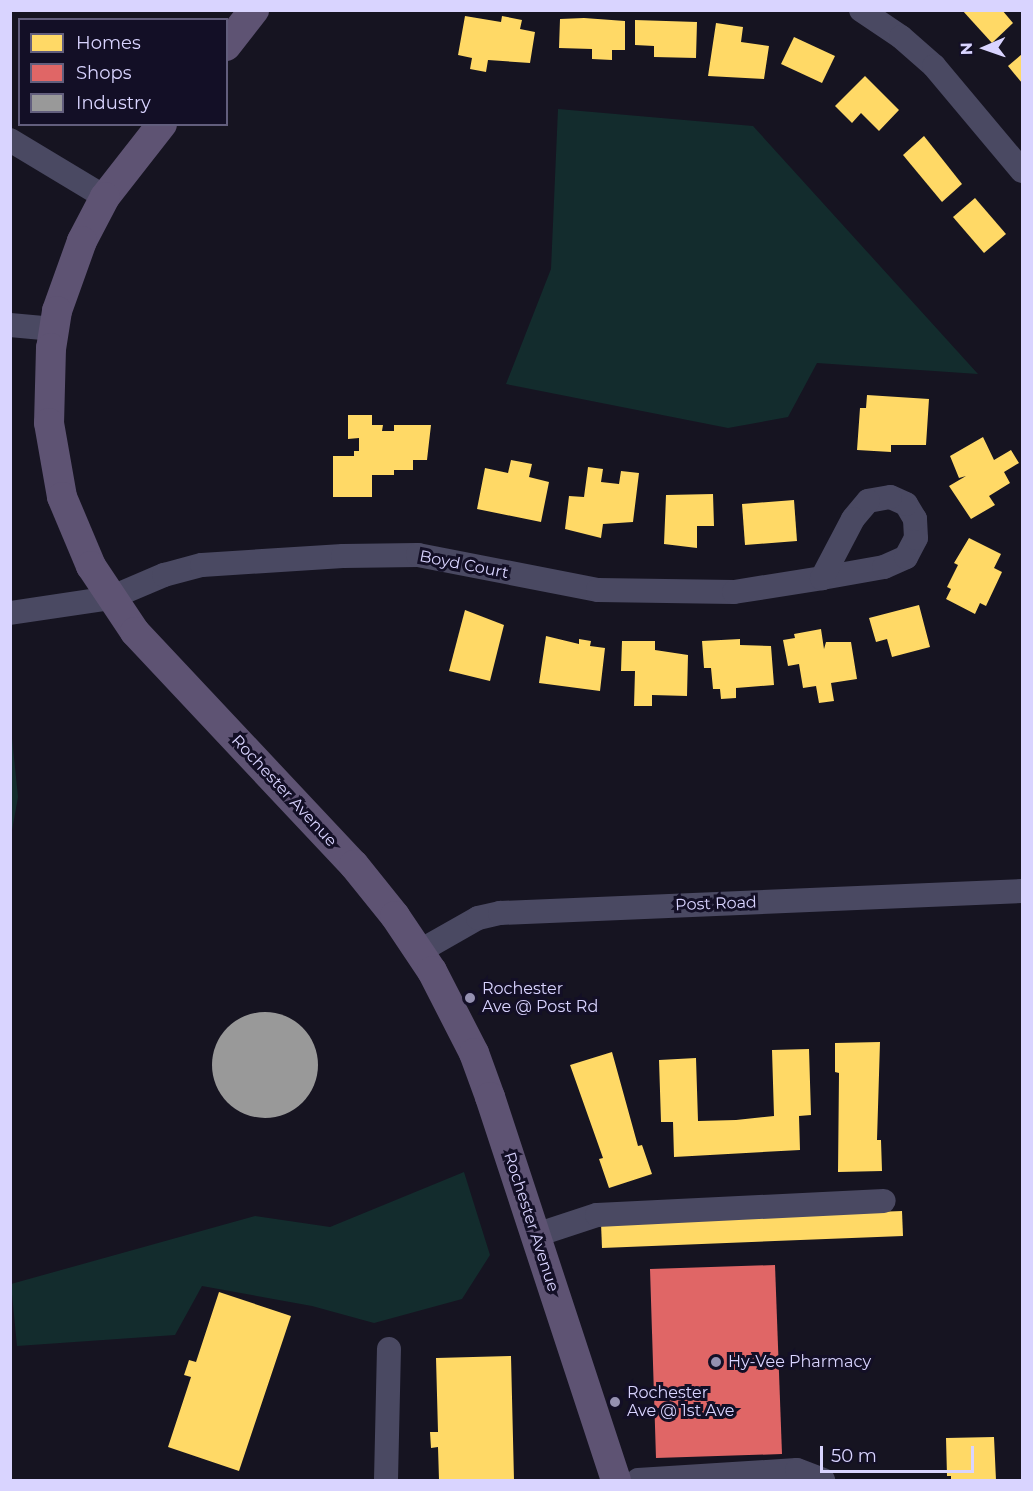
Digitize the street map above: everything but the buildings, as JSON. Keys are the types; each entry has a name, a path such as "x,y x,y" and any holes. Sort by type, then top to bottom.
{"main road":[{"path":"228,43 254,10"},
{"name":"Rochester Avenue","path":"160,126 105,197 68,276 54,329 48,386 54,460 75,532 110,598 135,632 354,865 420,951 474,1053 616,1480"}],"street":[{"path":"861,10 901,37 934,66 1023,171"},
{"path":"10,140 105,197"},
{"path":"10,325 54,329"},
{"name":"Boyd Court","path":"10,613 110,598 164,575 202,566 343,556 418,555 567,586 663,594 734,592 822,579"},
{"name":"Post Road","path":"420,951 478,918 500,913 1023,891"},
{"path":"536,1235 597,1215 884,1200"},
{"path":"386,1480 389,1349"},
{"path":"638,1480 796,1470 823,1480"}],"green space":[{"path":"558,109 753,126 978,374 817,363 788,417 728,428 506,384 551,269"},
{"path":"11,728 18,797 10,836"},
{"path":"464,1172 490,1255 462,1299 374,1323 312,1306 202,1286 175,1335 17,1346 11,1284 255,1216 330,1227"}],"place":[{"name":"Rochester Ave @ Post Rd","path":"470,998"},
{"name":"Hy-Vee Pharmacy","path":"716,1362"},
{"name":"Rochester Ave @ 1st Ave","path":"615,1402"}]}
